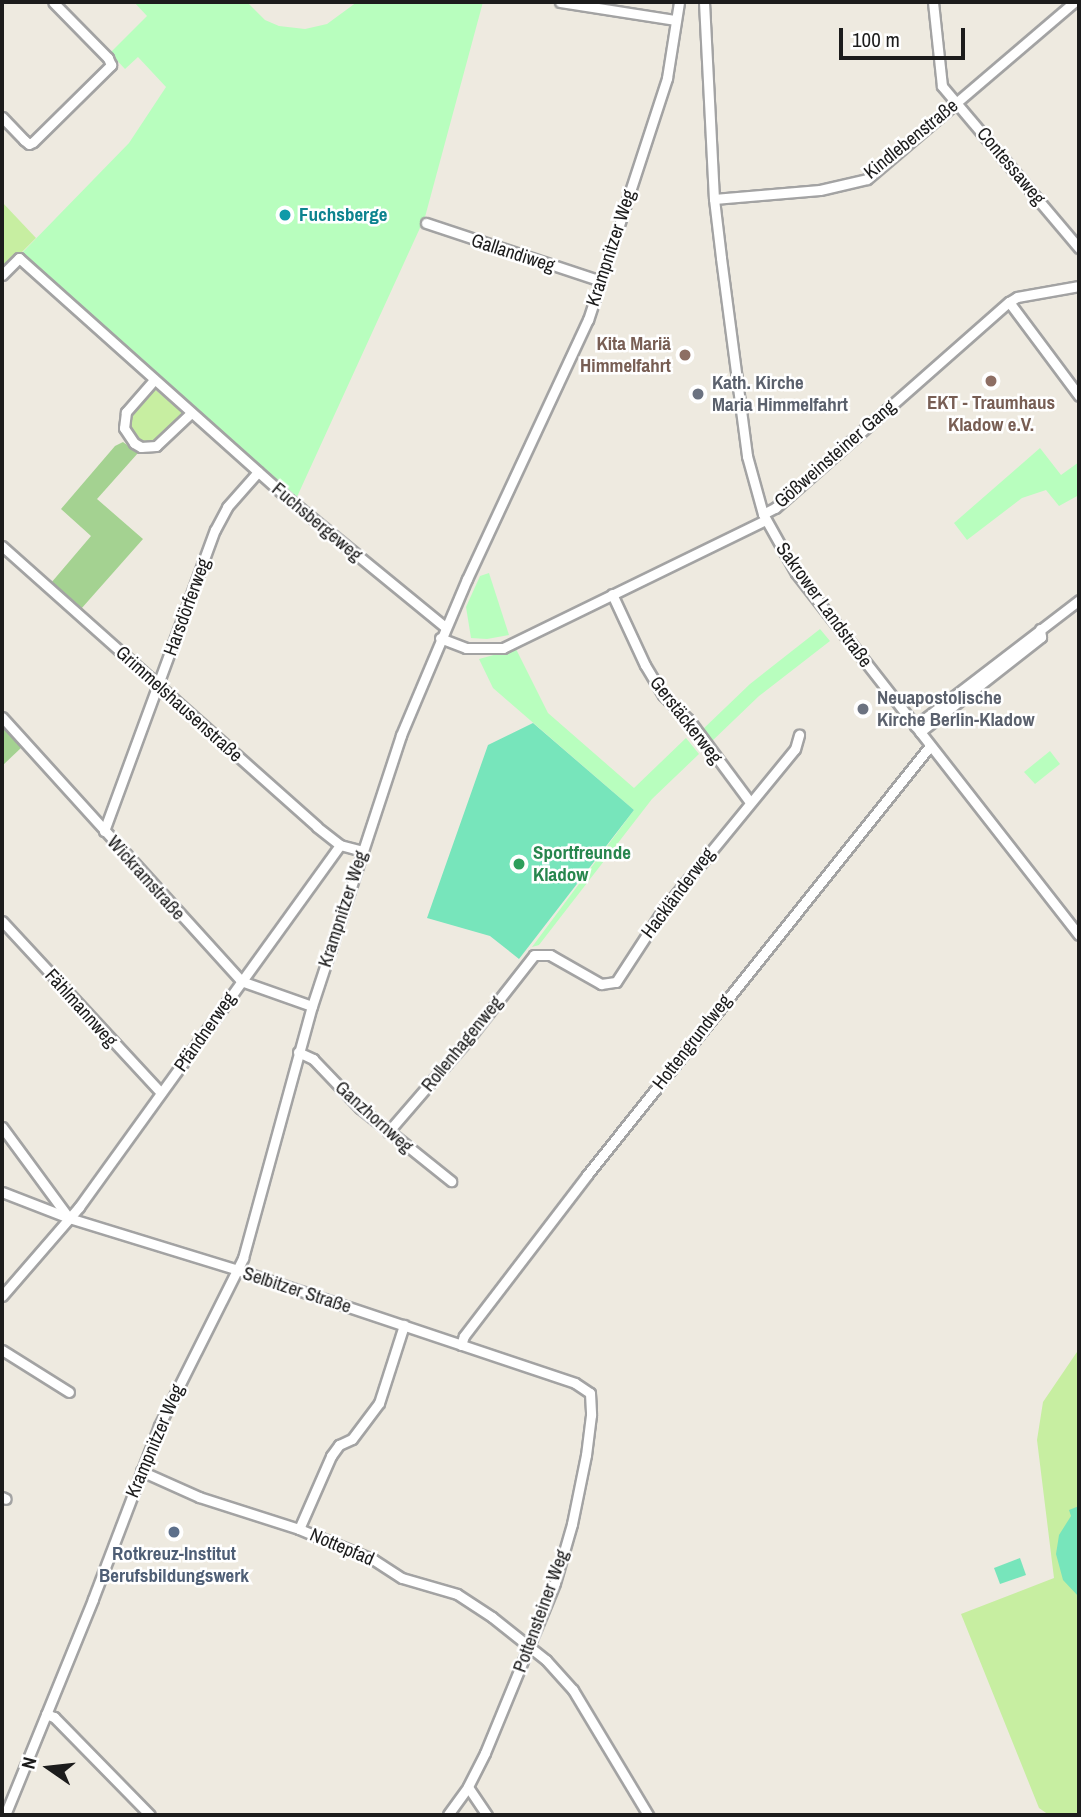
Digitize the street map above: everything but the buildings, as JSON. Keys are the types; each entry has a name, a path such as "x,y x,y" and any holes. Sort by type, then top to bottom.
{"street":[{"path":"2,117 29,144 111,65 108,58 53,2"},
{"path":"560,2 675,20"},
{"name":"Krampnitzer Weg","path":"5,1815 141,1471 179,1383 238,1270 312,1006 401,735 440,638 573,353 601,281 667,78 678,2"},
{"name":"Sakrower Landstraße","path":"704,2 714,199 747,456 764,517 796,573 1079,935"},
{"name":"Contessaweg","path":"933,2 942,86 1079,248"},
{"name":"Kindlebenstraße","path":"714,199 820,190 867,178 1074,2"},
{"name":"Gallandiweg","path":"426,223 601,281"},
{"name":"Fuchsbergeweg","path":"2,275 19,258 98,325 154,380 258,472 445,627"},
{"name":"Gößweinsteiner Gang","path":"440,638 474,649 503,648 764,517 1009,302 1017,297 1079,286"},
{"path":"1009,302 1079,396"},
{"path":"154,380 126,412 124,428 134,443 141,447 156,446 191,413"},
{"name":"Harsdörferweg","path":"104,831 215,530 227,507 258,472"},
{"name":"Grimmelshausenstraße","path":"2,546 340,845 362,851"},
{"name":"Gerstäckerweg","path":"612,594 645,665 663,695 689,720 750,802"},
{"path":"918,729 1040,629 1078,602"},
{"name":"Wickramstraße","path":"2,717 241,981 312,1006"},
{"name":"Hackländerweg","path":"534,955 550,955 601,984 612,985 663,910 794,749 799,735"},
{"name":"Hottengrundweg","path":"461,1345 464,1336 587,1175 930,746"},
{"name":"Pfändnerweg","path":"2,1296 69,1218 340,845"},
{"name":"Fählmannweg","path":"2,921 161,1093"},
{"name":"Rollenhagenweg","path":"388,1132 476,1030 534,955"},
{"name":"Ganzhornweg","path":"298,1052 313,1059 388,1132 451,1181"},
{"path":"2,1127 69,1218"},
{"name":"Selbitzer Straße","path":"2,1192 69,1218 238,1270 575,1383 590,1393"},
{"path":"299,1528 331,1456 339,1445 352,1439 379,1403 404,1325"},
{"path":"2,1350 69,1392"},
{"name":"Pottensteiner Weg","path":"448,1815 468,1787 531,1646 555,1583 572,1524 586,1455 590,1393"},
{"name":"Nottepfad","path":"141,1471 199,1497 299,1528 374,1560 402,1577 457,1594 531,1646 557,1671 590,1714 648,1815"},
{"path":"46,1714 54,1717 150,1815"},
{"path":"468,1787 488,1815"}],"green space":[{"path":"134,2 247,2 265,20 279,26 305,29 327,24 357,2 483,2 425,217 296,499 19,256 129,143 166,87 138,57 125,69 110,53 147,16"},
{"path":"2,202 36,238 2,272"},
{"path":"153,388 185,414 152,446 137,441 128,428 131,413"},
{"path":"123,442 138,453 97,499 143,539 81,609 51,583 91,536 61,509 115,446"},
{"path":"1040,448 1061,475 1079,462 1079,495 1059,506 1046,490 1022,498 967,540 954,523"},
{"path":"489,573 509,635 487,639 471,638 466,607 480,576"},
{"path":"820,629 830,641 759,696 710,743 701,731 750,684"},
{"path":"516,649 548,713 634,788 686,738 699,754 652,799 539,945 532,947 634,810 493,688 479,659"},
{"name":"Sportfreunde Kladow","path":"533,723 634,810 519,959 490,936 427,918 488,745"},
{"path":"2,724 22,747 2,766"},
{"path":"1050,751 1060,764 1035,784 1024,772"},
{"path":"1079,1349 1079,1814 1049,1815 1039,1808 961,1614 1054,1578 1037,1440 1043,1402"},
{"path":"1079,1506 1079,1597 1063,1580 1056,1554 1059,1535 1071,1516 1069,1510"},
{"path":"1020,1558 1026,1575 1000,1584 994,1568"}],"place":[{"name":"Fuchsberge","path":"285,215"},
{"name":"Kita Mariä Himmelfahrt","path":"685,355"},
{"name":"EKT - Traumhaus Kladow e.V.","path":"991,381"},
{"name":"Kath. Kirche Maria Himmelfahrt","path":"698,394"},
{"name":"Neuapostolische Kirche Berlin-Kladow","path":"863,709"},
{"name":"Sportfreunde Kladow","path":"519,864"},
{"name":"Rotkreuz-Institut Berufsbildungswerk","path":"174,1532"}]}
